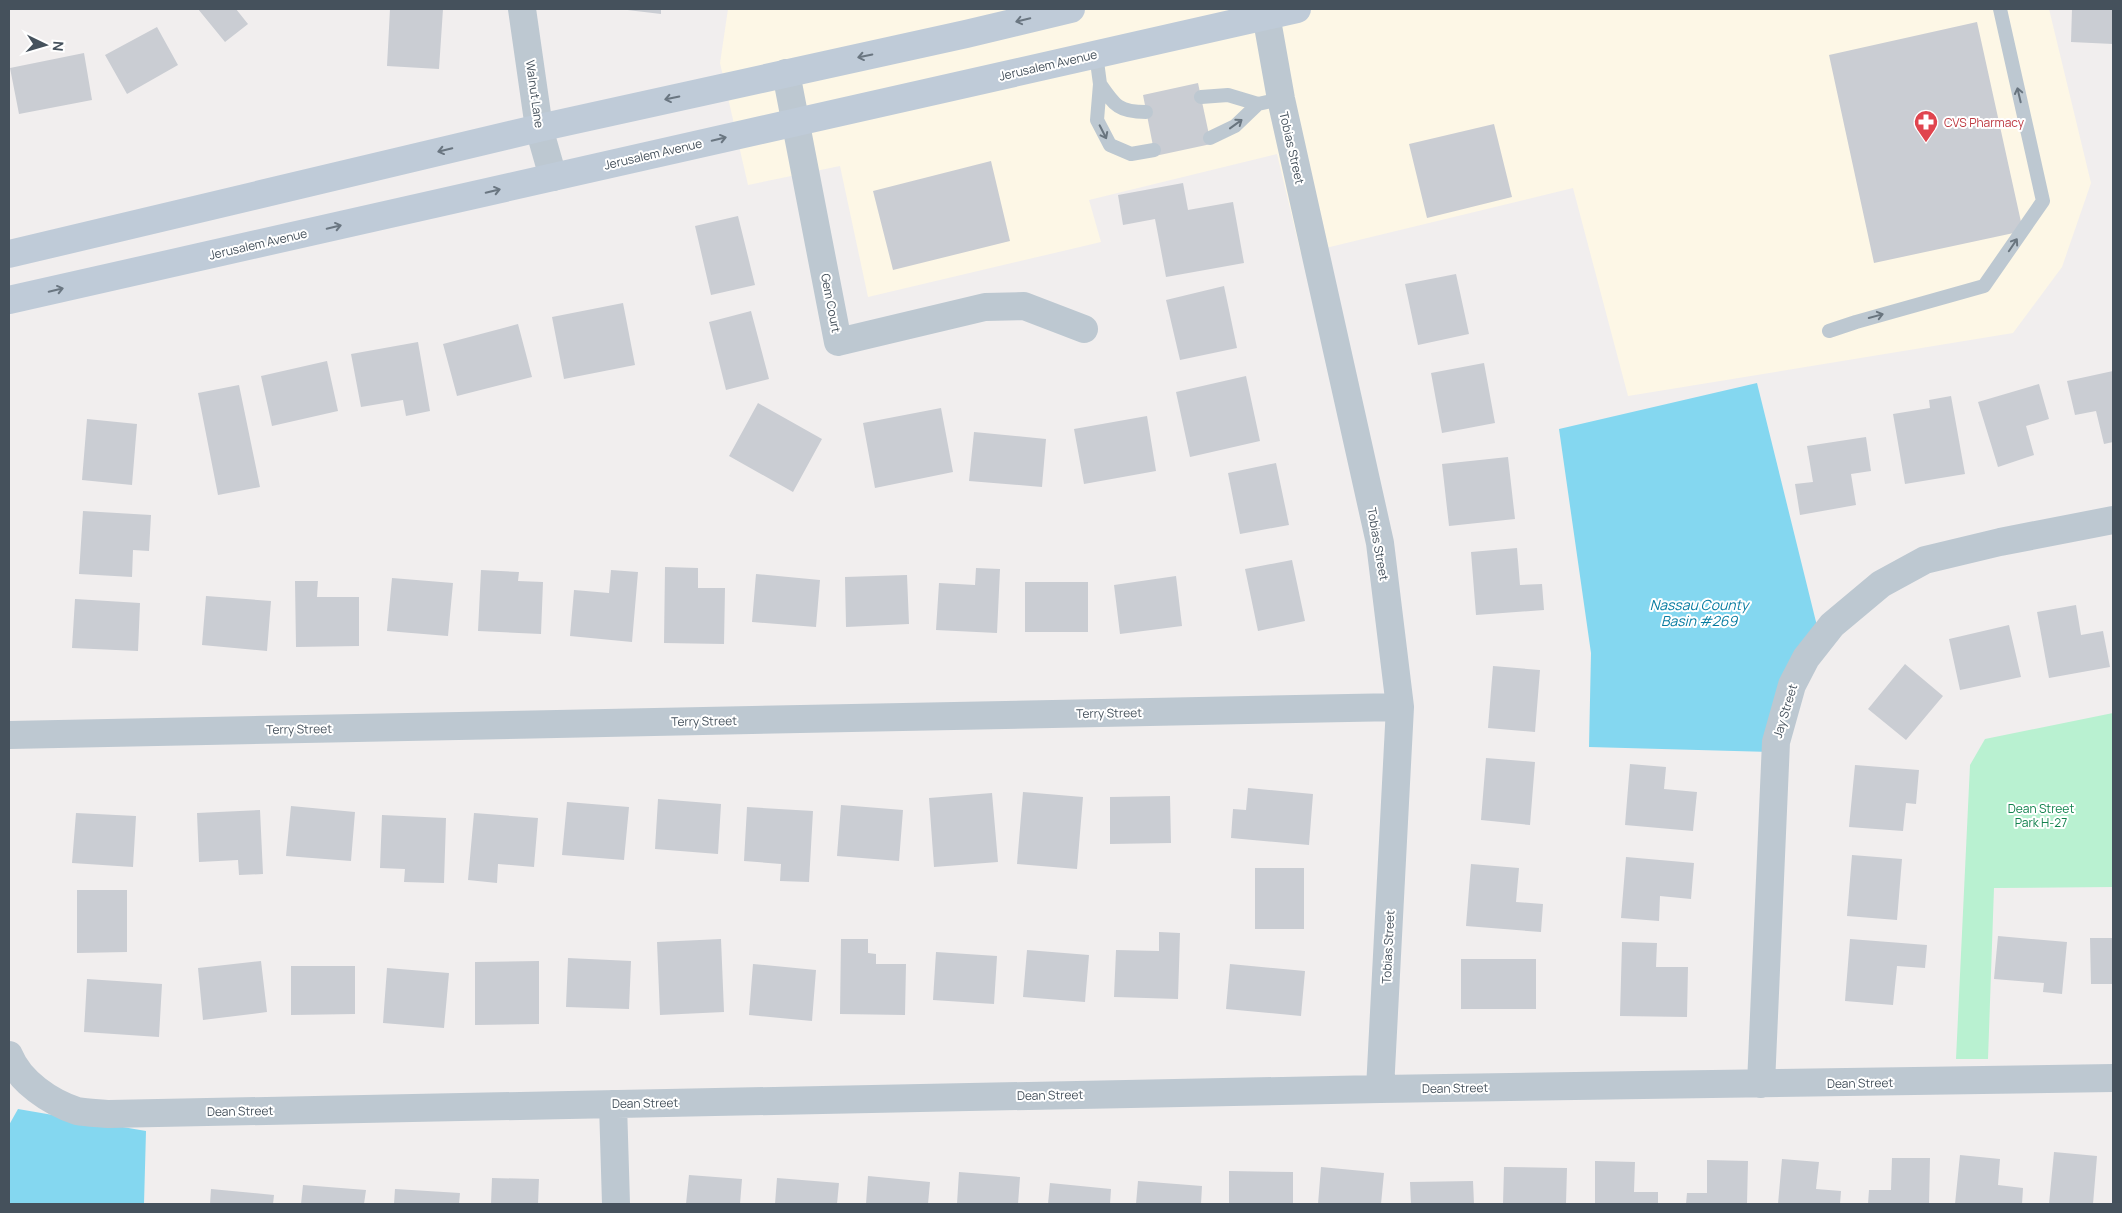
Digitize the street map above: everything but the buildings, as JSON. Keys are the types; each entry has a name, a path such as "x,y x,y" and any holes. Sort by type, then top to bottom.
{"main road":[{"path":"9,254 539,128 1071,9"},
{"name":"Jerusalem Avenue","path":"9,300 1096,54 1266,12 1297,9"}],"street":[{"name":"Walnut Lane","path":"522,9 539,128 553,177"},
{"name":"Tobias Street","path":"1266,12 1269,101 1380,543 1400,707 1380,1089"},
{"name":"Gem Court","path":"786,73 838,342 985,307 1024,306 1084,329"},
{"name":"Jay Street","path":"1761,1084 1776,742 1792,685 1806,658 1832,625 1880,584 1925,560 2000,542 2113,520"},
{"name":"Terry Street","path":"9,735 1400,707"},
{"name":"Dean Street","path":"9,1055 24,1078 48,1097 78,1111 109,1114 1380,1089 2113,1078"},
{"path":"613,1104 616,1204"}],"lane":[{"path":"1829,331 1984,286 2043,201 2000,9"},
{"path":"1096,54 1100,84 1097,120 1110,145 1131,154 1154,150"},
{"path":"1100,84 1113,103 1129,112 1146,112"},
{"path":"1201,97 1228,95 1269,101"},
{"path":"1210,138 1235,126 1269,101"}],"shaded area":[{"path":"728,9 2049,9 2091,183 2062,267 2013,333 1628,396 1573,188 1301,254 1277,154 1089,200 1101,242 868,297 840,166 748,185 720,63"}],"green space":[{"name":"Dean Street Park H-27","path":"2113,713 2113,887 1994,888 1988,1059 1956,1059 1970,765 1985,739"}],"water":[{"name":"Nassau County Basin #269","path":"1757,383 1819,634 1771,752 1589,747 1591,653 1559,429"},
{"path":"18,1109 146,1131 144,1204 9,1204 9,1125"}],"place":[{"name":"CVS Pharmacy","path":"1926,143"}]}
